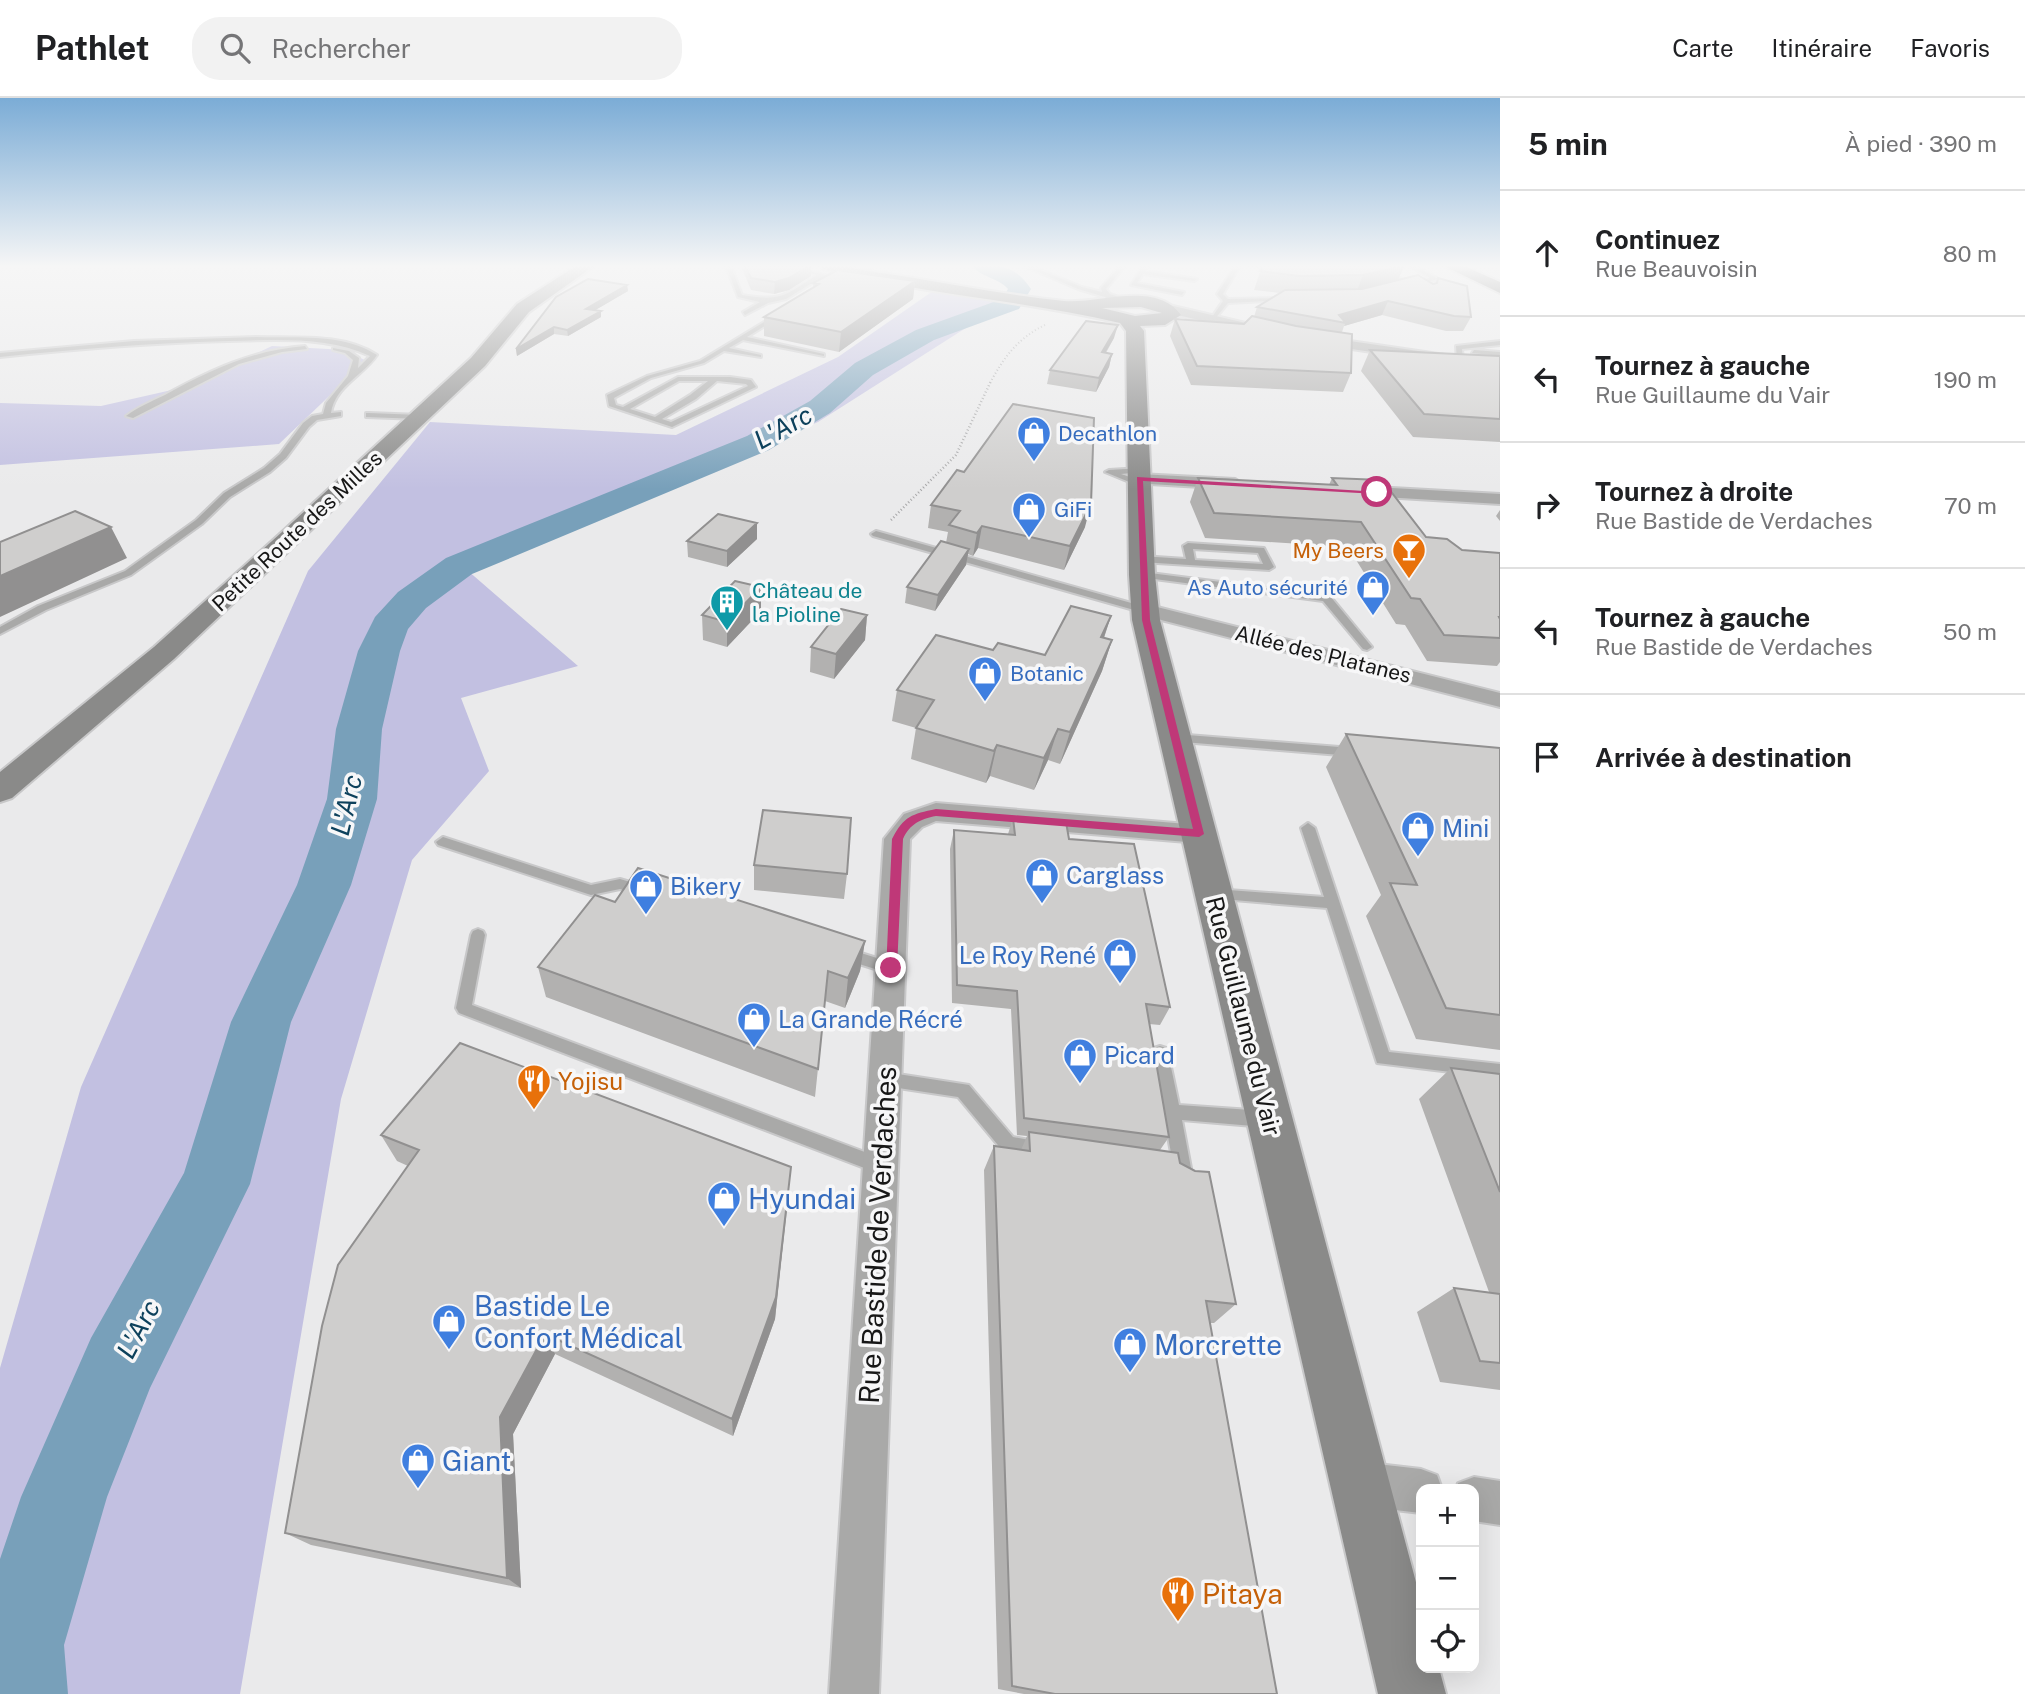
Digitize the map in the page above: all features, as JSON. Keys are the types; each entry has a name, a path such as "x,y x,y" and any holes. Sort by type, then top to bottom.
{"main road":[{"name":"Petite Route des Milles","path":"0,790 164,653 420,418 478,362 496,340"},
{"name":"Rue Guillaume du Vair","path":"1132,340 1143,581 1175,738 1412,1694"}],"street":[{"path":"1317,340 1460,356 1500,367"},
{"path":"1139,477 1258,485"},
{"path":"1337,490 1381,497 1500,499"},
{"name":"Allée des Platanes","path":"1143,581 1500,700"},
{"name":"Rue Bastide de Verdaches","path":"854,1694 897,839 904,825 918,816 936,812 1199,834"},
{"path":"1360,1484 1416,1490"},
{"path":"1479,1500 1500,1503"}],"lane":[{"path":"0,355 111,344 232,340"},
{"path":"320,340 370,350 374,355 367,365 337,390 327,406 327,415"},
{"path":"624,409 678,379 748,382 752,387 673,425 613,406 610,397 649,377 702,362 738,340"},
{"path":"754,340 822,355"},
{"path":"1500,342 1458,347 1460,356 1500,354"},
{"path":"130,416 235,363 293,348 331,348 347,352 357,359 352,375"},
{"path":"723,349 760,356"},
{"path":"656,419 693,397 715,379"},
{"path":"0,631 42,608 128,573 200,522 227,495 267,470 283,456 306,425 315,418 338,414"},
{"path":"369,415 420,418"},
{"path":"876,534 1143,581 1326,598 1367,647"},
{"path":"1143,581 1191,562 1269,567 1261,550 1188,547 1191,562"},
{"path":"1175,738 1365,753"},
{"path":"1308,828 1383,1058 1500,1071"},
{"path":"443,842 591,890 620,884 659,896"},
{"path":"1214,894 1332,902"},
{"path":"478,935 464,1008 881,1167"},
{"path":"826,948 891,968"},
{"path":"1156,1165 1182,1168 1160,1053"},
{"path":"885,1079 963,1090 1009,1144 1062,1152"},
{"path":"1172,1112 1270,1119"}],"path":[{"path":"876,534 955,456 997,370 1020,340"}],"shaded area":[{"path":"862,340 946,340 818,422 467,570 578,666 461,698 489,771 412,860 341,1099 240,1694 0,1694 0,1368 81,1087 308,571 430,422 676,435 838,357"},
{"path":"272,346 347,350 366,361 279,444 0,465 0,403 101,406 185,387"}],"building":[{"path":"523,340 531,340 516,349"},
{"path":"1072,340 1109,340 1102,352 1112,354 1099,378 1050,370"},
{"path":"1185,340 1352,340 1351,373 1197,366"},
{"path":"1370,350 1500,356 1500,419 1424,414"},
{"path":"1013,404 1094,418 1091,504 1070,546 982,526 977,533 949,525 960,511 931,505 957,470 964,472"},
{"path":"1198,478 1337,485 1332,478 1382,480 1426,537 1447,539 1462,550 1500,553 1500,638 1444,635 1420,599 1411,598 1361,522 1214,513"},
{"path":"75,511 111,527 0,576 0,542"},
{"path":"718,514 757,523 727,551 687,541"},
{"path":"941,541 969,549 938,595 907,587"},
{"path":"735,581 761,587 727,622 702,615"},
{"name":"Botanic","path":"1071,606 1111,616 1101,637 1112,640 1070,732 1058,729 1044,758 997,745 994,751 916,728 934,700 897,690 936,635 993,650 998,643 1045,655"},
{"path":"841,609 867,615 836,654 811,647"},
{"path":"1346,734 1500,748 1500,1015 1446,1008 1390,883 1417,885"},
{"path":"763,810 851,818 847,874 754,865"},
{"path":"1013,818 1066,822 1069,839 1134,844 1170,1007 1146,1004 1169,1137 1024,1118 1017,991 957,985 954,830 1015,835"},
{"path":"638,868 865,941 848,978 828,971 818,1069 538,967 595,895 615,902"},
{"path":"460,1043 791,1167 776,1297 732,1419 545,1334 500,1417 507,1578 285,1533 322,1326 338,1265 419,1150 381,1135"},
{"path":"1451,1068 1500,1074 1500,1192"},
{"path":"1029,1132 1178,1153 1180,1163 1195,1171 1209,1172 1236,1304 1206,1301 1277,1694 1055,1694 1012,1686 994,1146 1030,1151"},
{"path":"1454,1288 1500,1294 1500,1363 1480,1361"}],"waterway":[{"name":"L'Arc","path":"20,1694 17,1645 64,1497 119,1366 215,1184 261,1022 324,885 352,799 359,729 379,651 389,626 412,600 459,566 758,443 820,407 864,369 915,340"}],"place":[{"name":"Decathlon","path":"1034,463"},
{"name":"GiFi","path":"1029,539"},
{"name":"My Beers","path":"1409,580"},
{"name":"As Auto sécurité","path":"1373,617"},
{"name":"Château de la Pioline","path":"727,632"},
{"name":"Botanic","path":"985,703"},
{"name":"Mini","path":"1418,858"},
{"name":"Carglass","path":"1042,905"},
{"name":"Bikery","path":"646,916"},
{"name":"Le Roy René","path":"1120,985"},
{"name":"La Grande Récré","path":"754,1049"},
{"name":"Picard","path":"1080,1085"},
{"name":"Yojisu","path":"534,1111"},
{"name":"Hyundai","path":"724,1228"},
{"name":"Bastide Le Confort Médical","path":"449,1351"},
{"name":"Morcrette","path":"1130,1374"},
{"name":"Giant","path":"418,1490"},
{"name":"Pitaya","path":"1178,1623"}],"route":[{"path":"891,968 897,839 904,825 918,816 936,812 1199,834 1146,620 1139,478 1377,492"}]}
